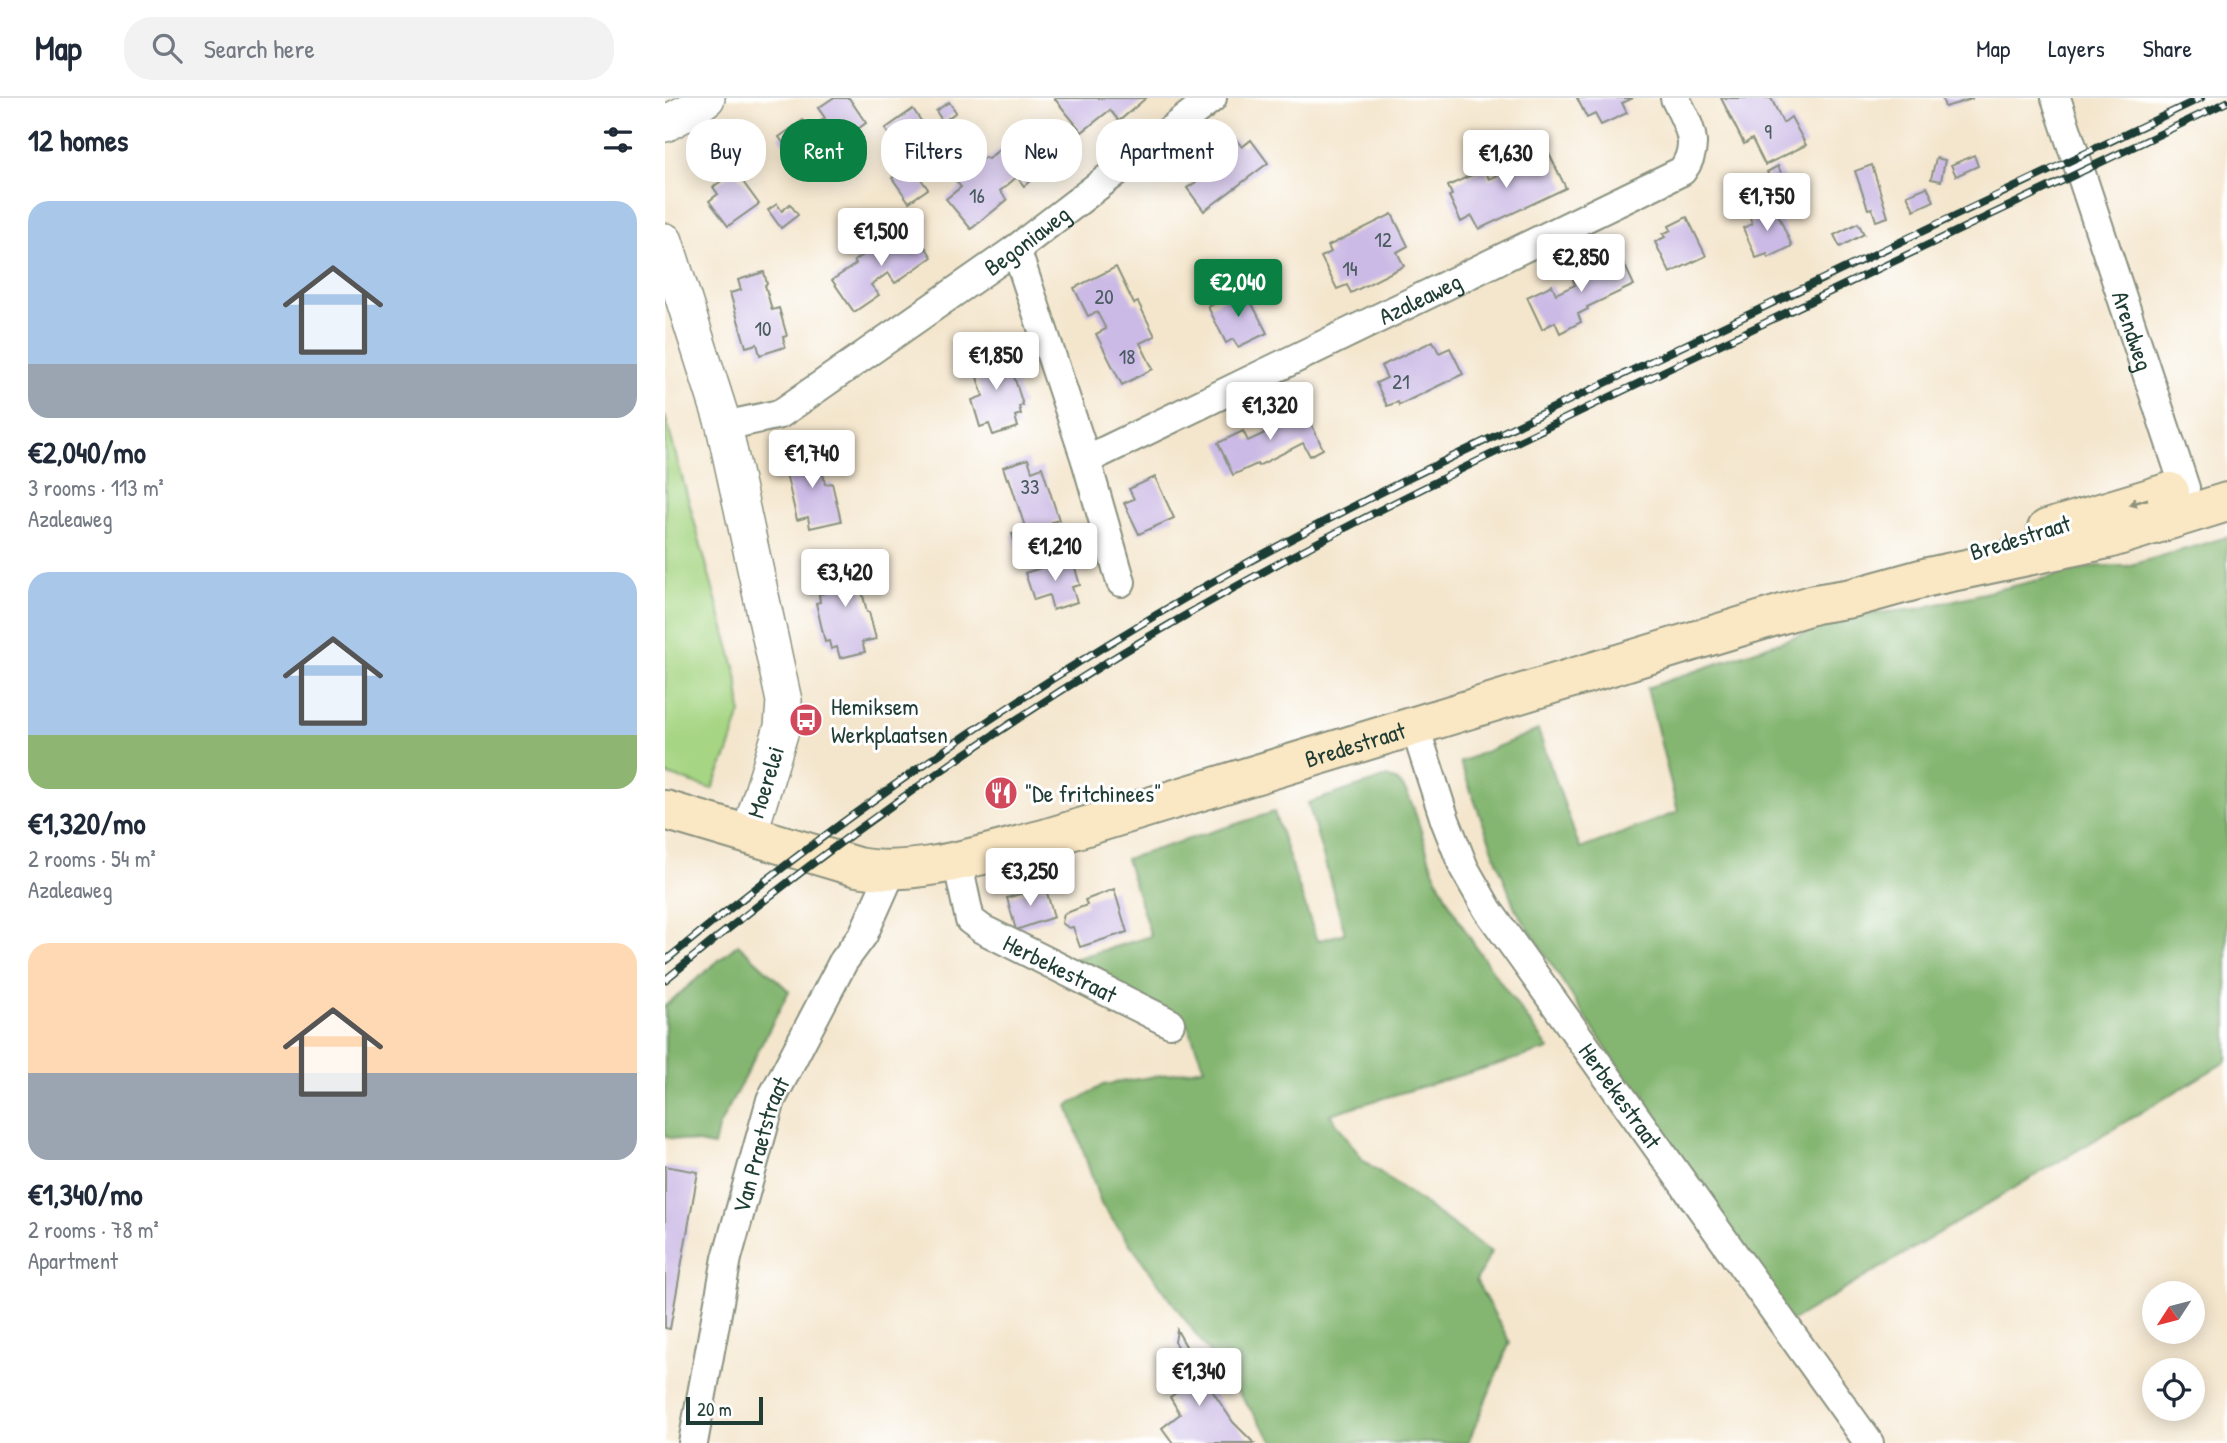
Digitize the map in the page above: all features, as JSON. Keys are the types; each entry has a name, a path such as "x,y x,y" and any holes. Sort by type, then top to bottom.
{"main road":[{"name":"Bredestraat","path":"1815,604 1849,588 2227,476"},
{"name":"Bredestraat","path":"665,810 877,871 957,860 1057,835 1414,724 1815,604 1852,598 1928,577 2108,539 2227,502"}],"street":[{"path":"665,124 707,98"},
{"name":"Begoniaweg","path":"724,426 780,414 1016,249 1212,98"},
{"name":"Azaleaweg","path":"1086,460 1682,171 1691,160 1693,149 1690,130 1675,98"},
{"name":"Arendweg","path":"2056,98 2185,488"},
{"name":"Moerelei","path":"665,241 724,426 784,701 782,727 749,835"},
{"path":"1016,249 1086,460 1121,582"},
{"name":"Herbekestraat","path":"1414,724 1454,844 1488,910 1869,1443"},
{"name":"Herbekestraat","path":"957,860 970,919 982,929 1170,1023"},
{"name":"Van Praetstraat","path":"693,1443 727,1258 771,1100 843,962 863,935 892,870"}],"green space":[{"path":"665,416 737,675 741,712 728,753 712,789 665,774"},
{"path":"2227,537 2227,1061 1785,1325 1515,908 1460,762 1538,730 1580,849 1678,812 1647,688 1857,615 1917,609 2097,566 2127,566"},
{"path":"1387,777 1397,781 1409,797 1433,869 1457,917 1549,1049 1330,1114 1363,1160 1491,1252 1476,1281 1510,1342 1468,1443 1275,1443 1101,1204 1068,1106 1103,1085 1204,1068 1187,1023 1074,959 1151,936 1126,859 1274,812 1317,941 1345,933 1308,803"},
{"path":"738,944 789,991 718,1128 714,1146 665,1137 665,1006"}],"building":[{"path":"833,98 849,98 863,119 824,119 818,108"},
{"path":"1054,98 1146,98 1121,119 1117,119 1110,110 1082,132 1082,119 1071,119"},
{"path":"1577,98 1633,98 1622,103 1627,113 1601,125 1595,114 1587,118"},
{"path":"1721,98 1771,98 1783,123 1791,117 1806,145 1765,165 1752,139 1744,144"},
{"path":"1942,98 1972,98 1972,99 1945,107"},
{"path":"949,102 956,112 947,119 941,119 936,111"},
{"path":"913,109 920,119 899,119"},
{"path":"1251,140 1268,163 1204,211 1187,188 1196,182 1238,182 1238,142 1242,147"},
{"path":"1001,148 1001,182 1011,182 1000,191 1007,200 971,229 946,199 961,187 957,182 987,182 988,159"},
{"path":"1535,151 1540,159 1549,154 1566,188 1479,229 1472,216 1461,222 1449,196 1452,195 1448,186 1484,169 1489,179 1501,174 1498,169"},
{"path":"1974,155 1978,166 1956,176 1951,165"},
{"path":"1936,158 1945,160 1941,181 1931,179"},
{"path":"1872,165 1888,217 1876,221 1872,208 1868,209 1855,171"},
{"path":"1778,166 1784,179 1773,185 1767,172"},
{"path":"720,182 743,182 759,204 728,226 709,201 718,194 713,187"},
{"path":"895,182 923,182 928,189 909,202"},
{"path":"1927,187 1934,201 1914,210 1907,195"},
{"path":"1773,203 1792,246 1768,258 1767,254 1756,258 1743,228 1752,224 1749,214"},
{"path":"777,204 782,211 790,204 798,215 781,228 768,210"},
{"path":"1392,214 1408,246 1397,252 1404,266 1351,293 1347,285 1337,289 1321,257 1331,252 1328,246"},
{"path":"1687,217 1706,256 1670,273 1655,242 1665,237 1663,234 1671,230 1669,226"},
{"path":"1858,223 1864,234 1840,247 1834,235"},
{"path":"912,228 932,257 895,283 888,273 871,285 879,295 854,312 832,280 875,247 877,249"},
{"path":"1619,253 1634,285 1587,307 1588,309 1578,314 1581,322 1560,333 1555,322 1542,329 1527,297 1552,285 1556,294 1575,285 1573,280 1580,277 1578,272"},
{"path":"1116,267 1134,304 1138,302 1155,336 1140,343 1153,369 1122,385 1096,334 1106,329 1097,312 1088,316 1074,288"},
{"path":"764,272 772,310 779,308 787,336 783,337 785,347 760,355 757,344 746,347 730,293 741,290 738,280"},
{"path":"1244,288 1267,333 1238,347 1233,339 1226,343 1208,307"},
{"path":"1433,341 1439,353 1450,348 1463,374 1399,405 1398,402 1387,406 1376,383 1387,378 1381,366"},
{"path":"993,344 999,362 1004,360 1007,368 1011,367 1023,405 1019,406 1021,414 1015,416 1018,427 993,435 989,424 980,427 972,400 983,396 969,352"},
{"path":"1288,410 1292,419 1306,412 1323,449 1310,456 1303,443 1258,466 1257,464 1233,475 1218,443 1243,431 1248,441 1267,432 1262,422"},
{"path":"818,446 825,484 832,483 841,521 810,528 808,517 797,520 786,473 791,472 789,464 795,463 792,452"},
{"path":"1028,459 1032,471 1042,467 1059,520 1052,522 1057,538 1018,551 1012,534 1026,530 1003,467"},
{"path":"1155,477 1174,518 1139,534 1124,503 1134,499 1129,489"},
{"path":"1072,558 1080,585 1072,587 1077,602 1053,610 1049,595 1034,600 1025,573"},
{"path":"868,560 871,572 858,575 876,639 862,642 865,652 840,658 837,647 831,649 829,641 825,642 816,603 820,602 819,594 825,593 820,571"},
{"path":"1045,886 1054,917 1016,930 1007,898"},
{"path":"1114,889 1127,932 1080,947 1073,927 1069,928 1062,923 1064,914 1087,905 1085,900"},
{"path":"665,1166 698,1172 670,1329 665,1328"},
{"path":"1177,1330 1203,1377 1233,1422 1254,1443 1173,1443 1162,1428 1180,1414 1170,1397 1179,1391 1171,1366 1183,1362 1175,1342"}],"railway":[{"path":"665,961 792,860 923,765 1058,675 1197,591 1429,468 2201,98"},
{"path":"665,980 827,852 939,772 1112,659 1251,578 1536,432 2227,102"}],"place":[{"name":"Hemiksem Werkplaatsen","path":"806,720"},
{"name":"\"De fritchinees\"","path":"1001,793"}]}
